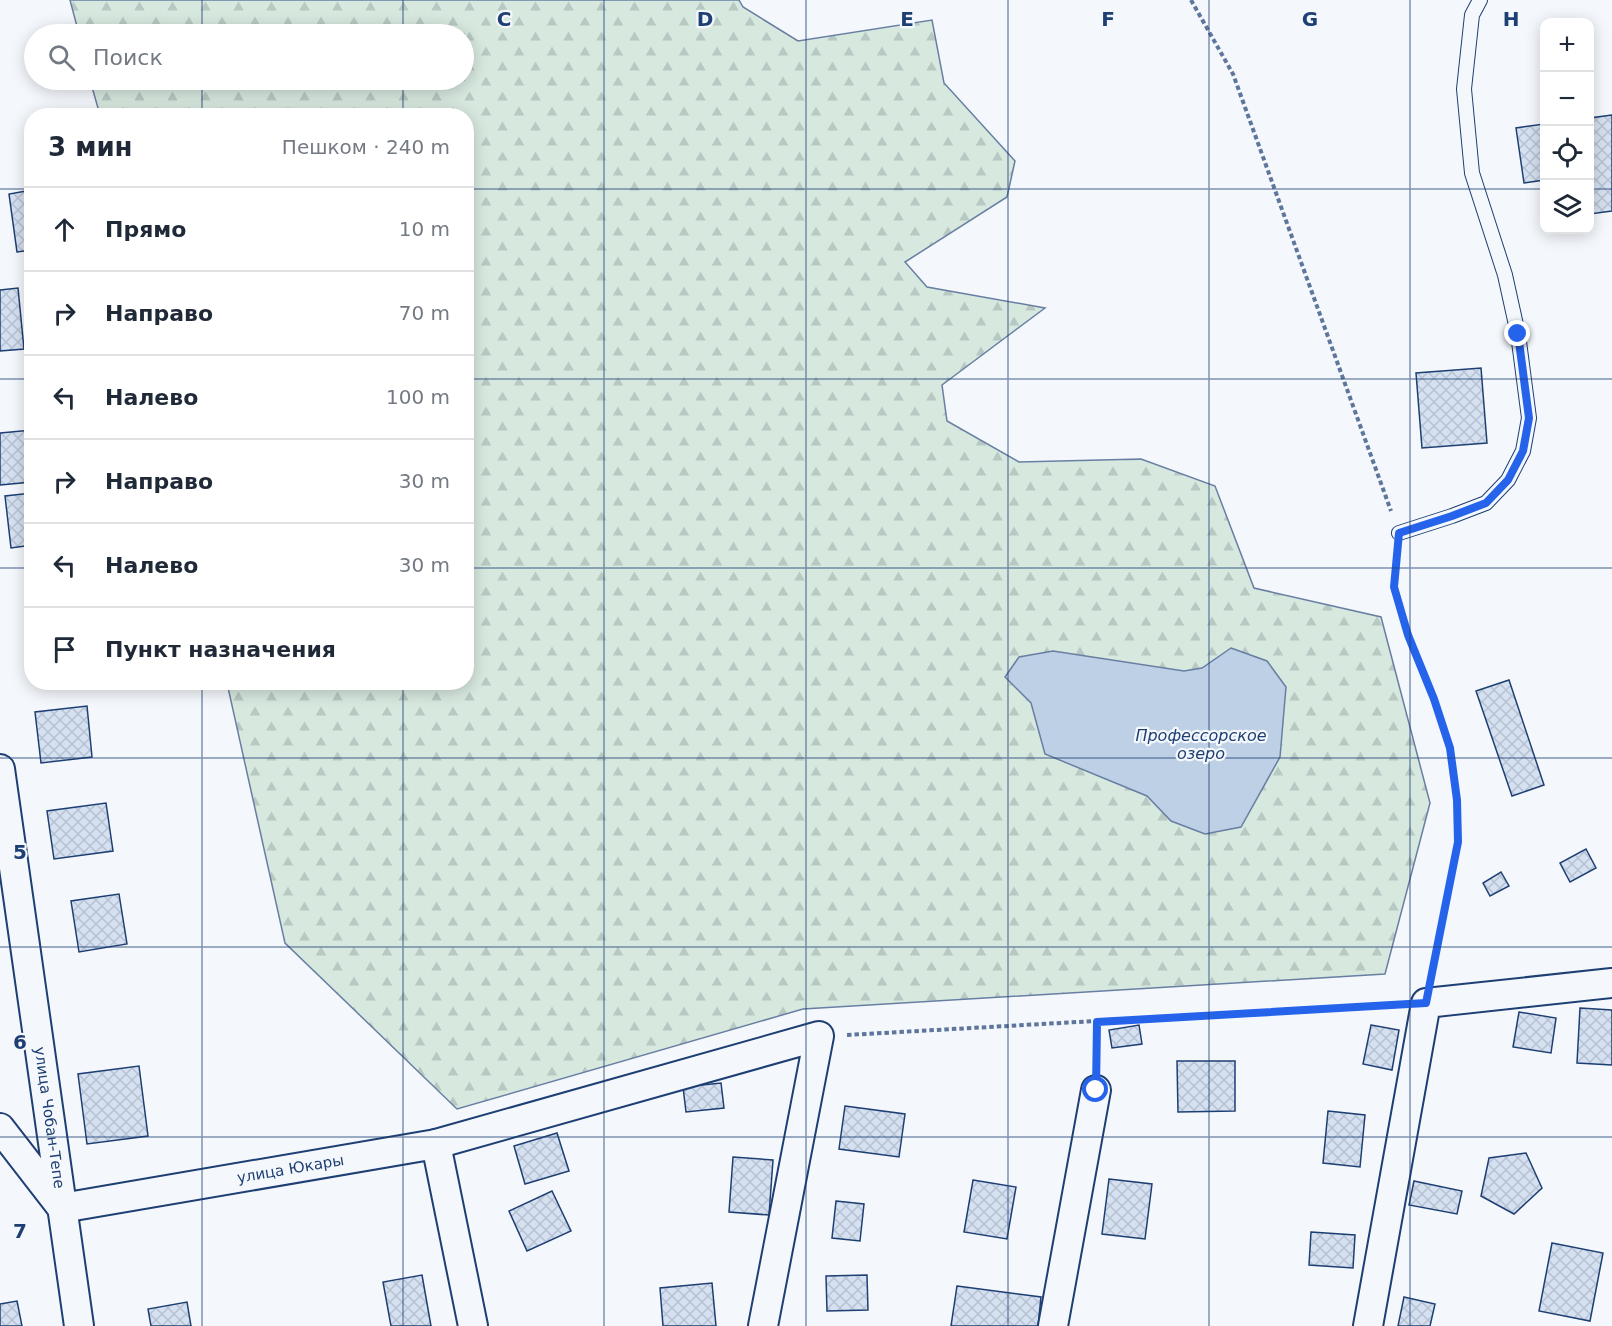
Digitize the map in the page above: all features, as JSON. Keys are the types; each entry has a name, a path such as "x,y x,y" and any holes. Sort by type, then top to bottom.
{"street":[{"name":"улица Чобан-Тепе","path":"0,769 79,1326"},
{"path":"1368,1326 1426,1003 1612,982"},
{"path":"763,1326 819,1036"},
{"name":"улица Юкары","path":"62,1208 436,1144 819,1036"},
{"path":"1053,1326 1096,1090"},
{"path":"0,1128 62,1208"},
{"path":"436,1144 473,1326"}],"lane":[{"path":"1399,533 1486,503 1508,480 1523,451 1529,418 1518,334 1505,275 1472,173 1464,89 1472,15 1480,0"}],"path":[{"path":"819,1036 1426,1003 1458,842 1457,800 1450,748 1434,699 1408,635 1394,587 1399,533 1233,74 1191,0"},
{"path":"1096,1090 1097,1022"}],"green space":[{"path":"70,0 739,0 743,7 798,41 932,20 944,83 1015,161 1007,197 905,262 927,287 1045,308 942,385 947,421 1019,462 1141,459 1215,486 1254,588 1381,617 1430,803 1385,974 803,1009 457,1109 285,943 229,690 474,690 474,108 98,108 93,90 474,90 474,24 76,24"}],"water":[{"name":"Профессорское озеро","path":"1231,648 1267,661 1286,687 1280,757 1241,827 1205,834 1171,821 1147,796 1045,754 1031,703 1005,677 1019,657 1053,651 1184,671 1202,668"}],"building":[{"path":"1612,115 1612,211 1594,213 1594,126 1594,117"},
{"path":"1540,125 1540,181 1524,183 1516,128"},
{"path":"24,191 24,251 17,252 9,194"},
{"path":"18,288 24,349 0,351 0,290"},
{"path":"1481,368 1487,443 1422,448 1416,373"},
{"path":"24,431 24,483 0,485 0,433"},
{"path":"24,494 24,546 11,548 5,496"},
{"path":"1509,680 1544,785 1512,796 1476,691"},
{"path":"87,706 92,757 41,763 35,712"},
{"path":"106,803 113,851 54,859 47,811"},
{"path":"1586,849 1596,868 1570,882 1560,863"},
{"path":"1501,872 1509,886 1490,896 1483,883"},
{"path":"119,894 127,944 79,952 71,901"},
{"path":"1580,1008 1612,1010 1612,1065 1577,1063"},
{"path":"1519,1012 1556,1018 1551,1053 1513,1047"},
{"path":"1139,1025 1142,1044 1112,1048 1109,1030"},
{"path":"1371,1025 1399,1030 1392,1070 1363,1064"},
{"path":"1177,1061 1235,1061 1235,1111 1178,1112"},
{"path":"139,1066 148,1136 87,1144 78,1074"},
{"path":"721,1083 724,1108 686,1112 683,1087"},
{"path":"845,1106 905,1114 899,1157 839,1149"},
{"path":"1328,1111 1365,1115 1360,1167 1323,1163"},
{"path":"557,1133 569,1171 525,1184 514,1146"},
{"path":"1526,1153 1542,1188 1514,1214 1481,1196 1489,1158"},
{"path":"733,1157 773,1160 769,1215 729,1212"},
{"path":"1109,1179 1152,1184 1145,1239 1102,1234"},
{"path":"973,1180 1016,1187 1007,1239 964,1232"},
{"path":"1414,1181 1462,1191 1457,1214 1409,1205"},
{"path":"552,1191 571,1231 527,1251 509,1211"},
{"path":"836,1201 864,1204 860,1241 832,1238"},
{"path":"1311,1232 1355,1235 1353,1268 1309,1265"},
{"path":"1552,1243 1603,1253 1590,1321 1539,1311"},
{"path":"422,1275 431,1326 391,1326 383,1282"},
{"path":"867,1275 868,1310 827,1311 826,1276"},
{"path":"712,1283 716,1326 663,1326 660,1288"},
{"path":"957,1286 1041,1297 1038,1326 951,1326"},
{"path":"1404,1297 1435,1304 1430,1326 1398,1326"},
{"path":"17,1301 22,1326 0,1326 0,1304"},
{"path":"187,1302 191,1326 151,1326 148,1309"}],"route":[{"path":"1096,1090 1097,1022 1426,1003 1458,842 1457,800 1450,748 1434,699 1408,635 1394,587 1399,533 1486,503 1508,480 1523,451 1529,418 1518,334"}]}
